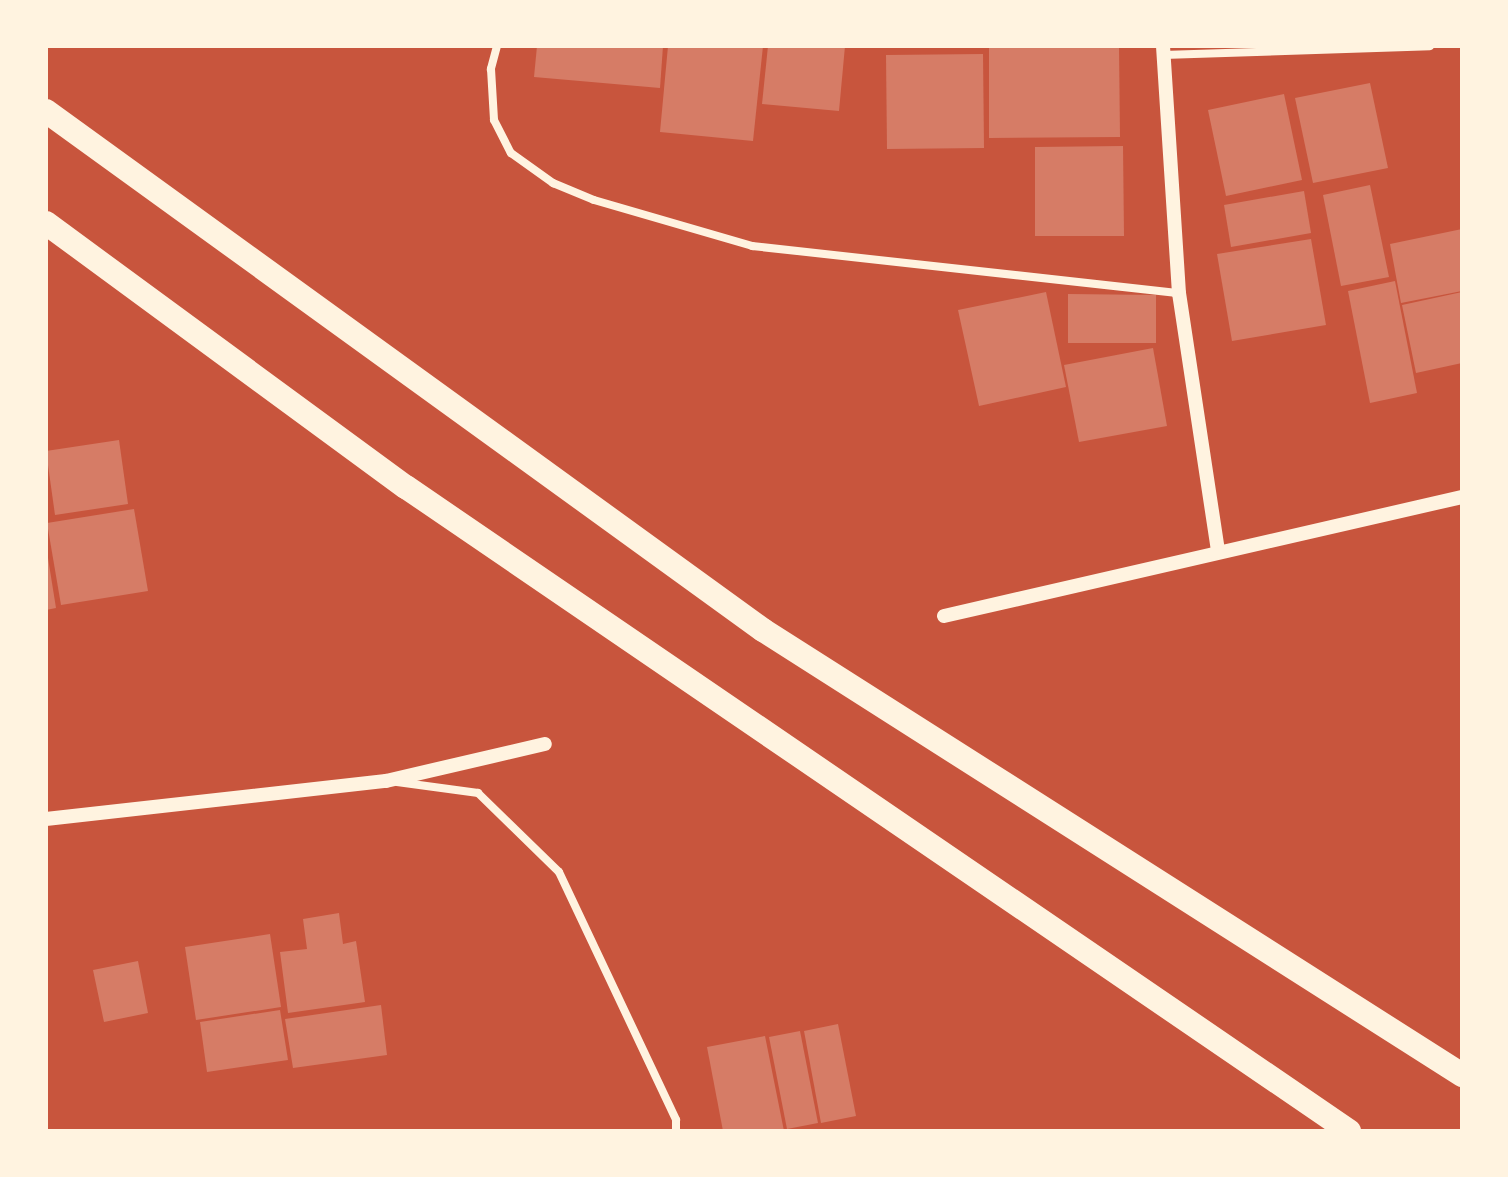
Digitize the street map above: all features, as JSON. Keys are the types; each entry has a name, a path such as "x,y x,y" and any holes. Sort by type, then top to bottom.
{"highway":[{"path":"46,111 763,630 1462,1075"},
{"path":"46,223 406,487 1349,1131"}],"street":[{"path":"497,46 491,69 494,120 511,153 553,183 594,200 752,246 1179,293"},
{"path":"1218,550 1179,293 1163,50 1430,46"},
{"path":"944,616 1218,550 1462,497"},
{"path":"46,819 386,781 545,744"},
{"path":"386,781 478,793 559,872 676,1131"}],"building":[{"path":"537,46 663,46 660,88 534,77"},
{"path":"668,46 763,46 753,141 660,132"},
{"path":"768,46 845,46 839,111 762,104"},
{"path":"989,46 1119,46 1120,137 989,138"},
{"path":"983,54 984,148 887,149 886,55"},
{"path":"1370,83 1388,168 1313,183 1295,98"},
{"path":"1284,94 1302,180 1226,196 1208,110"},
{"path":"1123,146 1124,236 1035,236 1035,147"},
{"path":"1370,185 1389,277 1341,286 1323,195"},
{"path":"1304,191 1311,233 1231,247 1224,205"},
{"path":"1462,229 1462,291 1401,303 1390,244"},
{"path":"1311,239 1326,325 1232,341 1217,254"},
{"path":"1395,281 1417,393 1370,403 1348,291"},
{"path":"1046,292 1066,387 979,406 958,310"},
{"path":"1462,292 1462,363 1416,373 1402,305"},
{"path":"1068,294 1156,295 1156,343 1068,343"},
{"path":"1153,348 1167,426 1079,442 1064,365"},
{"path":"119,440 128,504 55,515 46,451"},
{"path":"134,509 148,591 61,605 47,523"},
{"path":"46,559 56,608 46,610"},
{"path":"339,913 343,944 356,941 365,1002 288,1013 280,952 307,949 303,919"},
{"path":"270,934 281,1007 196,1020 185,947"},
{"path":"138,961 148,1013 104,1022 93,970"},
{"path":"381,1005 387,1055 293,1068 285,1019"},
{"path":"280,1010 288,1060 207,1072 200,1022"},
{"path":"838,1024 856,1116 821,1123 804,1031"},
{"path":"800,1031 818,1123 787,1129 769,1037"},
{"path":"765,1036 784,1131 723,1131 707,1047"}]}
